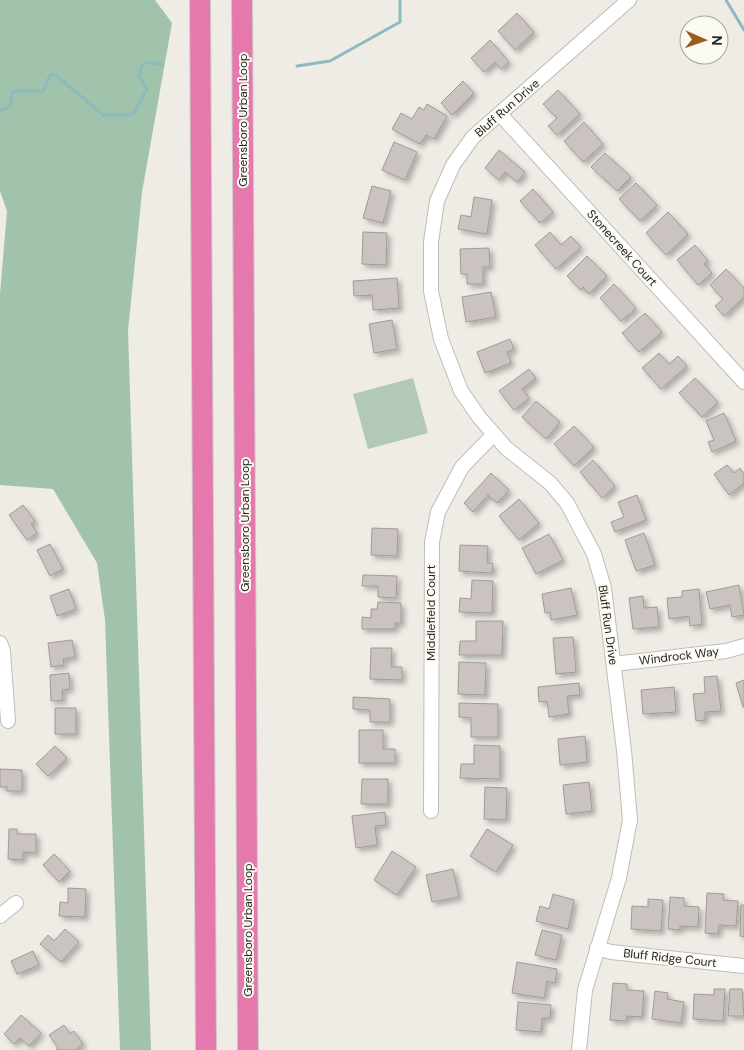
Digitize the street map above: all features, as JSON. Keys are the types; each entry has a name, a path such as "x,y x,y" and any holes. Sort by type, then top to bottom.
{"highway":[{"path":"200,0 206,1050"},
{"name":"Greensboro Urban Loop","path":"242,0 248,1050"}],"street":[{"name":"Bluff Run Drive","path":"579,1050 585,990 619,878 630,820 628,781 604,588 594,554 581,526 567,504 550,483 493,435 461,391 441,339 431,291 431,242 438,201 453,165 473,138 629,0"},
{"name":"Stonecreek Court","path":"500,114 744,382"},
{"name":"Middlefield Court","path":"431,811 432,542 438,512 462,467 493,435"},
{"path":"0,643 3,651 8,721"},
{"name":"Windrock Way","path":"614,664 726,651 744,646"},
{"path":"0,916 16,903"},
{"name":"Bluff Ridge Court","path":"597,948 611,952 744,966"}],"green space":[{"path":"0,0 155,0 172,23 142,192 128,331 151,1050 120,1050 105,620 97,563 53,489 0,485 0,294 7,211 0,191"},
{"path":"413,378 428,433 368,449 353,394"}],"building":[{"path":"517,13 534,32 515,50 498,31"},
{"path":"490,40 509,62 501,69 495,62 484,72 471,58"},
{"path":"463,81 474,93 452,115 441,103"},
{"path":"558,90 580,114 557,135 548,126 557,118 543,104"},
{"path":"427,104 447,116 434,139 426,135 420,144 392,129 401,113 412,119 419,107 424,110"},
{"path":"584,122 603,144 583,162 564,141"},
{"path":"394,142 417,152 405,180 382,170"},
{"path":"499,150 525,172 517,182 505,172 499,180 485,168"},
{"path":"605,153 631,177 617,191 591,167"},
{"path":"636,183 657,205 640,221 619,199"},
{"path":"372,186 391,191 383,223 363,218"},
{"path":"533,189 553,212 540,223 520,201"},
{"path":"474,197 492,200 487,234 458,229 461,215 471,217"},
{"path":"668,212 688,234 666,255 646,233"},
{"path":"363,232 387,233 386,265 362,264"},
{"path":"550,232 561,245 571,236 581,247 556,269 535,245"},
{"path":"695,245 708,261 704,264 712,273 698,285 677,260"},
{"path":"489,248 490,267 483,267 483,284 467,284 467,274 461,274 460,249"},
{"path":"587,256 607,276 589,294 583,287 581,290 567,276"},
{"path":"726,269 744,288 744,297 724,316 715,306 723,299 710,285"},
{"path":"397,278 399,308 373,310 372,295 354,296 353,281"},
{"path":"614,284 636,308 621,321 600,298"},
{"path":"491,292 496,317 466,322 462,297"},
{"path":"645,313 662,332 639,352 622,333"},
{"path":"392,320 397,349 374,353 369,324"},
{"path":"510,339 514,349 507,352 511,363 485,373 477,352"},
{"path":"659,353 669,364 678,356 687,366 661,389 642,368"},
{"path":"529,369 536,378 522,389 529,398 514,410 499,391"},
{"path":"695,378 718,402 702,417 679,393"},
{"path":"536,401 560,422 546,439 522,417"},
{"path":"724,413 736,441 712,452 708,442 714,440 706,421"},
{"path":"574,426 594,447 574,466 554,444"},
{"path":"593,460 615,486 602,498 580,472"},
{"path":"727,465 734,473 740,468 744,474 744,483 729,495 714,474"},
{"path":"491,473 509,490 497,503 488,495 473,512 464,503"},
{"path":"637,495 646,520 615,532 611,522 624,517 618,502"},
{"path":"519,499 539,523 519,540 499,516"},
{"path":"23,505 35,521 31,524 37,533 27,540 9,515"},
{"path":"372,528 398,529 397,556 371,555"},
{"path":"644,533 655,565 636,571 625,540"},
{"path":"549,534 563,560 536,574 522,548"},
{"path":"50,544 63,569 50,576 37,550"},
{"path":"460,545 488,546 487,563 493,563 492,573 459,571"},
{"path":"363,575 397,576 396,598 378,597 378,586 362,586"},
{"path":"472,580 493,581 492,613 459,612 460,598 471,599"},
{"path":"739,585 744,615 732,617 730,605 710,609 706,592"},
{"path":"571,588 577,615 551,620 550,612 545,613 542,594"},
{"path":"69,589 76,609 57,616 50,596"},
{"path":"699,589 702,624 690,626 689,616 669,619 667,598 682,597 682,591"},
{"path":"643,596 644,608 657,607 659,627 633,629 629,598"},
{"path":"378,602 401,603 401,623 395,623 395,629 362,629 362,617 371,618 371,609 377,609"},
{"path":"476,621 503,621 502,655 459,655 460,641 476,641"},
{"path":"573,637 576,672 556,674 553,638"},
{"path":"72,640 75,657 63,659 64,665 51,667 48,643"},
{"path":"371,648 392,648 391,667 402,667 402,680 370,679"},
{"path":"459,662 486,663 485,695 458,694"},
{"path":"69,673 70,689 62,690 63,700 51,701 50,675"},
{"path":"717,676 721,711 705,712 705,720 696,721 693,694 705,693 704,677"},
{"path":"744,680 744,707 743,707 736,683"},
{"path":"579,683 580,695 567,696 569,714 549,717 547,701 539,702 538,687"},
{"path":"674,687 676,712 643,714 641,690"},
{"path":"353,697 390,699 390,722 370,722 370,710 353,709"},
{"path":"459,703 498,704 498,737 471,737 471,718 459,717"},
{"path":"55,708 76,708 76,734 55,734"},
{"path":"359,730 383,730 383,749 395,749 395,763 359,763"},
{"path":"585,736 587,762 560,765 558,739"},
{"path":"474,745 500,746 500,779 460,778 461,764 474,764"},
{"path":"55,746 67,758 48,776 36,764"},
{"path":"0,769 22,770 22,791 7,791 7,787 0,787"},
{"path":"362,779 388,779 388,804 361,804"},
{"path":"589,782 592,811 566,814 563,785"},
{"path":"485,787 507,788 506,820 484,819"},
{"path":"385,812 386,825 375,826 377,845 356,848 352,816"},
{"path":"9,829 17,829 17,834 36,834 36,853 23,852 23,860 8,859"},
{"path":"487,829 513,845 496,872 470,856"},
{"path":"392,851 416,867 397,895 374,880"},
{"path":"54,854 70,871 59,882 43,865"},
{"path":"453,869 459,897 432,902 426,875"},
{"path":"68,888 86,889 85,917 59,916 60,902 68,903"},
{"path":"707,893 724,894 723,900 738,901 736,926 719,925 718,934 705,933"},
{"path":"553,894 574,900 568,929 536,921 540,906 549,909"},
{"path":"670,897 684,898 684,906 699,907 698,927 680,926 680,930 668,929"},
{"path":"648,899 663,900 661,931 631,929 632,906 648,907"},
{"path":"741,905 744,905 744,937 740,936"},
{"path":"65,929 79,942 61,962 40,944 48,935 54,941"},
{"path":"542,930 562,935 556,960 535,955"},
{"path":"33,951 39,965 17,974 11,961"},
{"path":"517,962 557,969 555,983 547,981 544,998 512,993"},
{"path":"613,983 627,984 627,990 644,991 642,1017 627,1016 626,1021 610,1020"},
{"path":"714,989 725,989 723,1021 693,1019 694,994 714,995"},
{"path":"730,989 742,989 744,1016 728,1016"},
{"path":"655,991 668,993 667,999 684,1002 681,1023 652,1019"},
{"path":"518,1002 551,1005 550,1018 542,1018 541,1032 516,1030"},
{"path":"21,1015 41,1033 29,1046 20,1038 14,1044 4,1034"},
{"path":"64,1025 70,1034 74,1031 83,1044 75,1050 56,1050 58,1048 49,1035"}],"waterway":[{"path":"297,66 330,61 400,22 400,0"},
{"path":"726,0 744,30"},
{"path":"0,111 10,107 13,91 43,91 50,75 56,75 103,115 127,115 134,113 147,89 139,76 142,65 147,62 162,65"}]}
